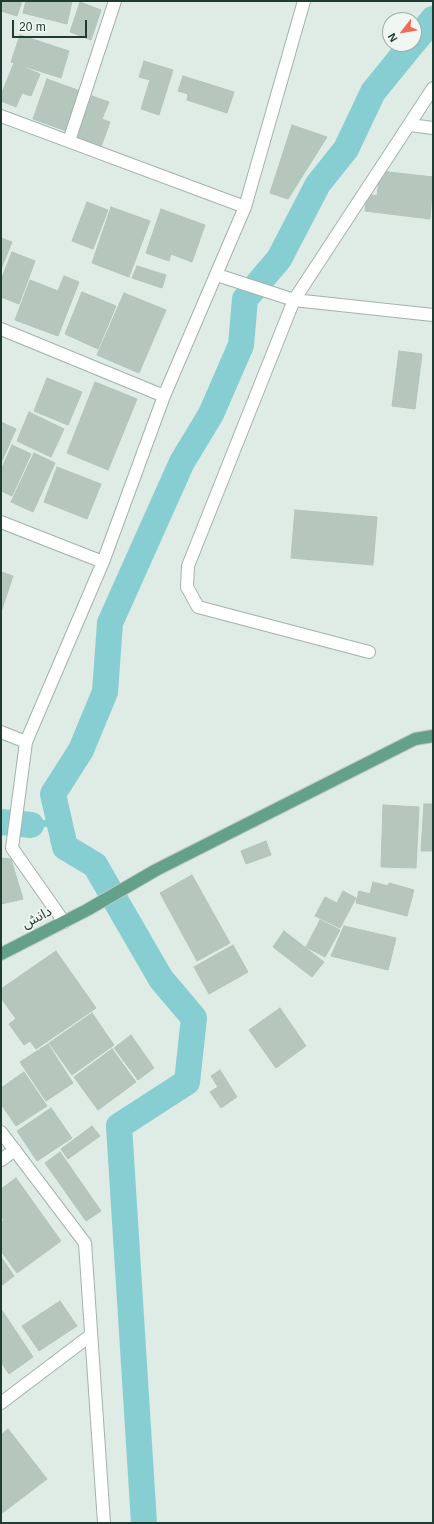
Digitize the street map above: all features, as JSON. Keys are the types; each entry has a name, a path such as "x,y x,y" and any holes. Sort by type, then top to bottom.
{"main road":[{"name":"دانش","path":"1,954 87,910 156,870 415,739 433,736"}],"street":[{"path":"69,141 115,1"},
{"path":"64,922 6,847 26,742 103,562 164,396 245,207 304,1"},
{"path":"369,652 198,607 187,587 188,566 294,300 433,88"},
{"path":"1,116 245,207"},
{"path":"410,125 433,128"},
{"path":"217,275 294,300 433,315"},
{"path":"1,329 164,396"},
{"path":"1,522 103,562"},
{"path":"1,732 26,742"},
{"path":"1,1132 85,1243 104,1523"},
{"path":"1,1160 15,1150"},
{"path":"1,1403 91,1335"}],"building":[{"path":"1,1 22,1 17,16 1,11"},
{"path":"26,1 72,1 67,24 23,13"},
{"path":"80,2 101,10 91,40 70,32"},
{"path":"20,35 69,51 61,78 11,62"},
{"path":"144,61 173,70 159,115 141,109 150,80 139,77"},
{"path":"14,63 40,74 31,96 22,93 16,107 1,101 1,95"},
{"path":"183,76 234,92 227,113 187,100 188,94 178,91"},
{"path":"47,79 83,92 69,132 33,119"},
{"path":"92,96 109,102 102,119 110,122 101,147 76,138"},
{"path":"292,125 327,137 288,199 270,193"},
{"path":"380,171 433,177 430,219 365,211 367,194 377,196"},
{"path":"87,202 108,210 93,249 72,241"},
{"path":"111,207 150,221 129,277 92,263"},
{"path":"161,209 205,225 192,262 171,254 169,261 146,253"},
{"path":"1,238 12,242 1,269"},
{"path":"12,252 35,261 19,304 1,297 1,280"},
{"path":"137,266 166,275 162,288 132,278"},
{"path":"64,276 79,282 58,336 15,320 30,280 58,291"},
{"path":"82,292 116,306 98,349 65,334"},
{"path":"124,293 166,310 139,373 97,355"},
{"path":"399,351 422,354 415,409 392,406"},
{"path":"47,378 82,392 68,425 34,411"},
{"path":"95,382 137,399 108,470 67,453"},
{"path":"29,412 64,429 51,457 17,441"},
{"path":"1,422 16,429 1,463"},
{"path":"12,445 31,454 12,496 1,491 1,470"},
{"path":"34,453 55,463 33,512 11,502"},
{"path":"57,467 101,484 87,519 44,502"},
{"path":"295,510 377,517 373,565 291,558"},
{"path":"1,572 13,576 1,612"},
{"path":"424,804 433,804 433,851 421,851"},
{"path":"383,805 419,807 416,868 381,867"},
{"path":"266,841 271,855 246,864 241,851"},
{"path":"1,858 11,859 23,899 1,904"},
{"path":"192,875 230,943 197,961 160,893"},
{"path":"373,882 388,886 389,883 414,890 407,916 356,903 359,891 370,894"},
{"path":"343,891 356,898 340,928 315,916 325,897 337,903"},
{"path":"320,920 340,930 325,957 306,947"},
{"path":"344,926 396,938 388,970 331,956"},
{"path":"284,931 324,962 312,977 273,947"},
{"path":"233,945 248,972 209,994 194,967"},
{"path":"56,951 96,1008 36,1049 30,1041 24,1045 9,1024 16,1019 1,998 1,989"},
{"path":"280,1008 306,1046 276,1068 249,1030"},
{"path":"92,1013 114,1045 72,1075 49,1043"},
{"path":"131,1035 154,1068 138,1080 114,1048"},
{"path":"48,1044 73,1083 46,1101 20,1062"},
{"path":"112,1049 136,1082 98,1110 74,1077"},
{"path":"220,1070 237,1097 221,1108 210,1092 218,1087 211,1076"},
{"path":"24,1072 47,1106 16,1126 1,1104 1,1088"},
{"path":"51,1108 72,1138 37,1161 17,1131"},
{"path":"92,1126 100,1136 68,1159 61,1149"},
{"path":"60,1152 101,1211 86,1221 45,1163"},
{"path":"16,1178 61,1241 17,1273 1,1251 1,1222 4,1220 1,1216 1,1189"},
{"path":"1,1257 14,1276 1,1286"},
{"path":"60,1301 77,1326 39,1351 22,1326"},
{"path":"1,1309 33,1357 9,1374 1,1362"},
{"path":"8,1429 47,1479 1,1514 1,1435"}],"waterway":[{"path":"422,32 433,19"},
{"path":"144,1523 119,1126 187,1082 194,1018 161,979 95,865 65,847 53,794 81,750 105,692 110,623 182,462 211,414 241,345 245,299 279,259 318,184 346,149 373,92 406,52"},
{"path":"1,822 31,825"},
{"path":"31,825 59,822"}]}
